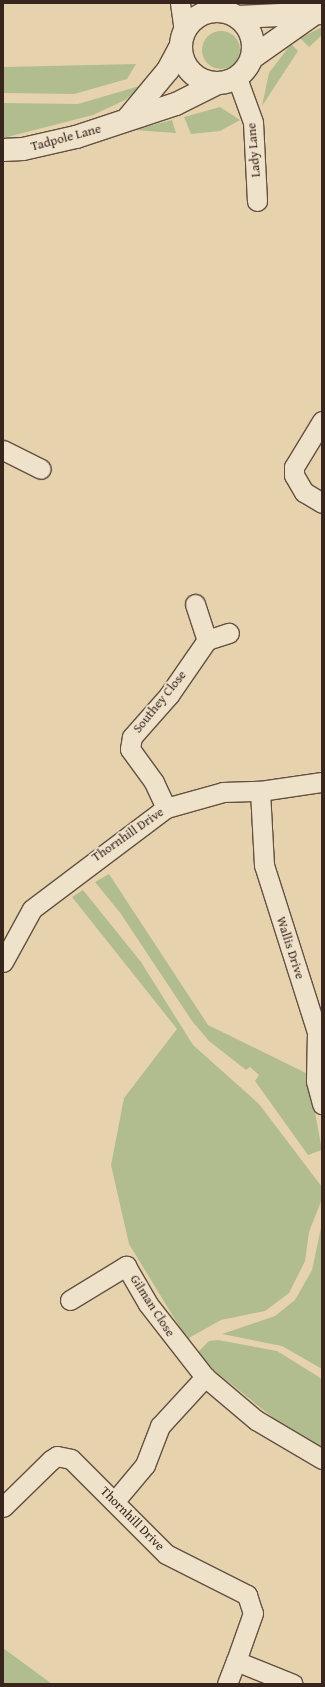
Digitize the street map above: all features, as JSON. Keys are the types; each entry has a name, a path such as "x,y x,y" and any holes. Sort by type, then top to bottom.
{"main road":[{"path":"225,10 253,39 253,56"},
{"path":"128,118 168,70 183,38 201,14 225,10 318,14"},
{"path":"183,38 191,72 227,81 253,56 318,14"},
{"name":"Tadpole Lane","path":"3,150 57,142 128,118 176,104 227,81"}],"street":[{"path":"180,3 183,38"},
{"name":"Lady Lane","path":"227,81 253,122 257,201"},
{"path":"322,421 294,467 294,475 304,492 322,503"},
{"path":"3,450 41,469"},
{"path":"195,604 207,640 229,633"},
{"name":"Southey Close","path":"166,808 154,782 132,753 130,743 136,730 168,695 207,640"},
{"name":"Thornhill Drive","path":"3,962 32,909 166,808 223,792 260,791 322,782"},
{"name":"Wallis Drive","path":"260,791 264,865 317,1032 316,1081 322,1104"},
{"name":"Gilman Close","path":"70,1300 126,1266 170,1335 205,1377 256,1420 322,1459"},
{"path":"114,1502 145,1465 160,1426 205,1377"},
{"name":"Thornhill Drive","path":"3,1507 57,1456 76,1462 166,1554 247,1595 253,1613 227,1684"},
{"path":"236,1661 293,1684"}],"green space":[{"path":"322,27 322,35 309,47 300,38"},
{"path":"217,31 225,31 232,34 237,39 240,50 237,61 232,66 225,69 217,69 210,66 205,61 202,54 202,46 205,39 210,34"},
{"path":"291,44 298,51 262,106 269,73"},
{"path":"136,64 127,79 74,94 3,93 3,67"},
{"path":"143,85 125,100 93,115 3,138 3,103 78,104"},
{"path":"220,107 240,120 220,131 191,134 184,117"},
{"path":"172,120 176,133 134,130"},
{"path":"109,874 208,1025 308,1074 322,1150 308,1155 255,1081 259,1075 250,1067 246,1070 209,1041 192,1021 121,914 95,882"},
{"path":"83,890 141,962 193,1045 259,1104 322,1187 322,1199 309,1232 305,1261 289,1293 265,1311 221,1320 187,1339 129,1244 111,1165 124,1098 177,1029 72,897"},
{"path":"322,1223 322,1369 282,1346 222,1334 275,1316 295,1300 312,1270"},
{"path":"218,1340 277,1351 322,1380 322,1448 286,1428 217,1373 198,1352 209,1341"},
{"path":"3,1648 52,1684 3,1684"}]}
